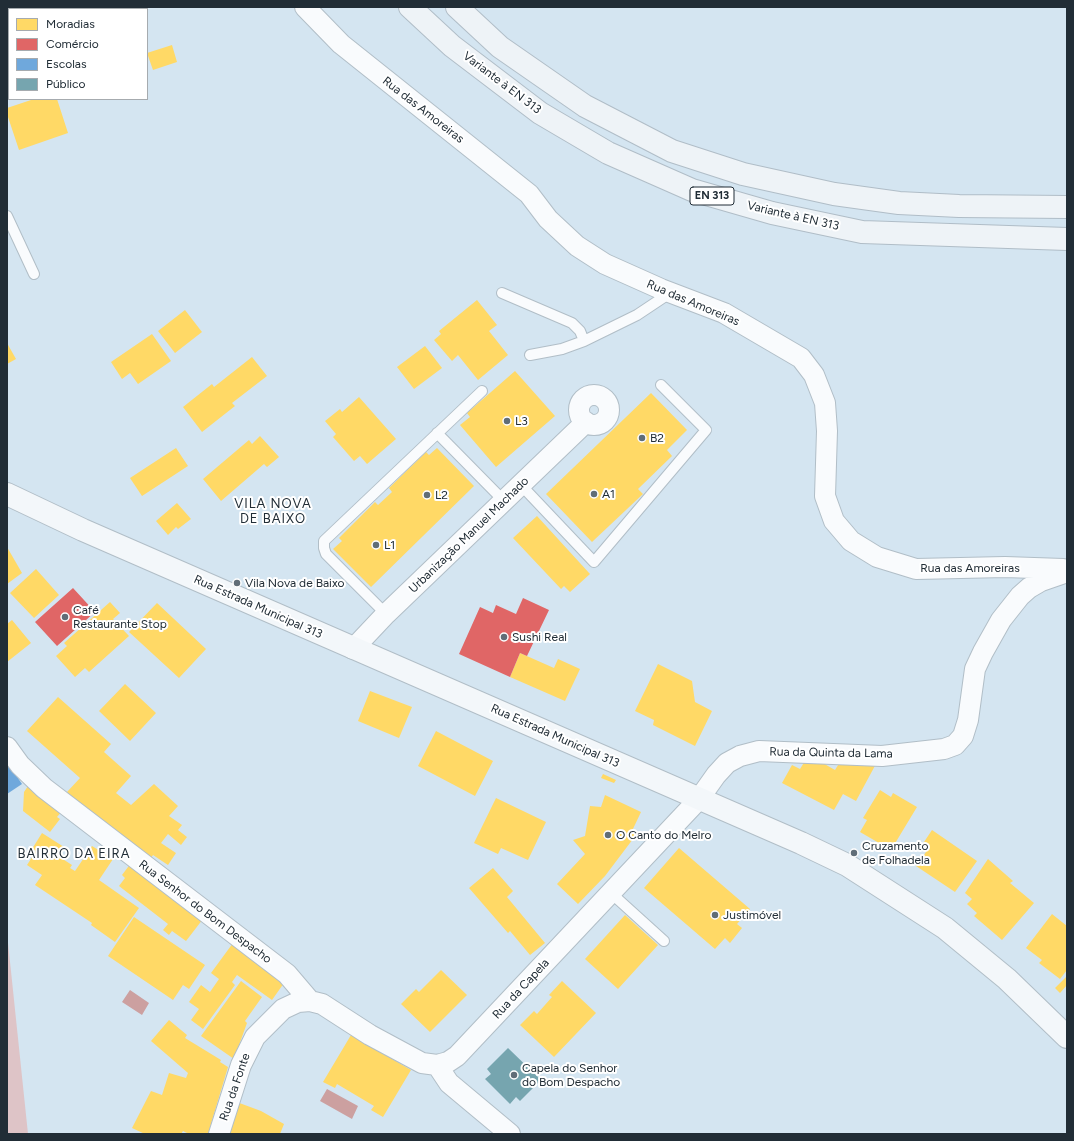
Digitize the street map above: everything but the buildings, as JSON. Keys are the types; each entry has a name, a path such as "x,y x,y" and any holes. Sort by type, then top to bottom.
{"main road":[{"name":"Variante à EN 313","path":"410,7 452,46 540,113 608,153 692,190 772,213 862,232 1067,239"},
{"name":"EN 313","path":"457,7 500,46 585,106 672,151 736,172 834,194 899,203 959,206 1067,207"},
{"name":"Rua Estrada Municipal 313","path":"7,494 83,530 840,862 892,893 945,928 1001,974 1067,1038"}],"street":[{"name":"Rua das Amoreiras","path":"305,7 341,44 529,194 548,219 577,246 605,264 670,293 731,317 801,358 814,375 825,403 827,431 825,496 834,521 852,541 877,557 916,569 1005,567 1067,571"},
{"name":"Urbanização Manuel Machado","path":"353,649 386,614 586,422"},
{"name":"Rua da Quinta da Lama","path":"699,799 716,775 727,763 740,756 759,751 882,756 944,748 955,745 963,736 968,720 976,669 983,652 1001,620 1020,596 1029,588 1041,581 1067,571"},
{"name":"Rua Senhor do Bom Despacho","path":"7,747 20,765 44,788 287,974 310,1001"},
{"name":"Rua da Capela","path":"437,1065 448,1062 462,1052 699,799"},
{"path":"310,1001 322,1004 370,1035 417,1061 437,1065 449,1083 510,1134"},
{"name":"Rua da Fonte","path":"219,1134 241,1065 255,1037 283,1009 298,1002 310,1001"}],"lane":[{"path":"7,216 34,274"},
{"path":"502,293 572,323 580,331 584,341"},
{"path":"530,355 562,349 584,341 637,315 670,293"},
{"path":"521,485 594,562 706,430 662,385"},
{"path":"386,614 326,554 324,541 482,391"},
{"path":"437,433 504,501"},
{"path":"611,893 664,941"}],"shaded area":[{"path":"7,933 28,1134 7,1134"},
{"path":"130,990 149,1003 142,1015 122,1002"},
{"path":"327,1089 358,1106 352,1119 320,1101"}],"place":[{"name":"L3","path":"507,421"},
{"name":"B2","path":"642,438"},
{"name":"A1","path":"594,494"},
{"name":"L2","path":"427,495"},
{"name":"L1","path":"376,545"},
{"name":"Vila Nova de Baixo","path":"237,583"},
{"name":"Café Restaurante Stop","path":"65,617"},
{"name":"Sushi Real","path":"504,637"},
{"name":"O Canto do Melro","path":"608,835"},
{"name":"Cruzamento de Folhadela","path":"854,853"},
{"name":"Justimóvel","path":"715,915"},
{"name":"Capela do Senhor do Bom Despacho","path":"514,1075"}],"district":[{"name":"VILA NOVA DE BAIXO","path":"273,512"},
{"name":"BAIRRO DA EIRA","path":"74,854"}]}
